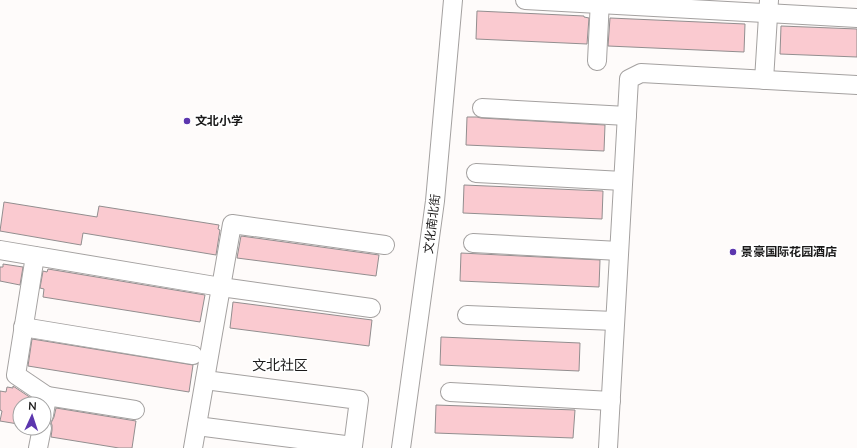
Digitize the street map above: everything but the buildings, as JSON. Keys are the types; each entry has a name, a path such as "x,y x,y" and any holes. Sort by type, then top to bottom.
{"street":[{"name":"文化南北街","path":"401,448 435,201 454,0"},
{"path":"525,0 768,7 857,18"},
{"path":"597,61 600,2"},
{"path":"764,80 768,7"},
{"path":"608,448 630,79 641,73 857,85"},
{"path":"482,108 627,116"},
{"path":"476,173 623,181"},
{"path":"193,448 232,224 384,245"},
{"path":"473,243 619,251"},
{"path":"0,250 221,287 371,308"},
{"path":"35,256 16,375 47,396"},
{"path":"467,315 615,321"},
{"path":"23,327 193,356"},
{"path":"197,426 353,446 359,400 205,380"},
{"path":"450,392 611,401"},
{"path":"52,397 135,410"},
{"path":"38,448 40,436"}],"place":[{"name":"文北小学","path":"187,121"},
{"name":"景豪国际花园酒店","path":"733,252"}],"district":[{"name":"文北社区","path":"280,365"}]}
